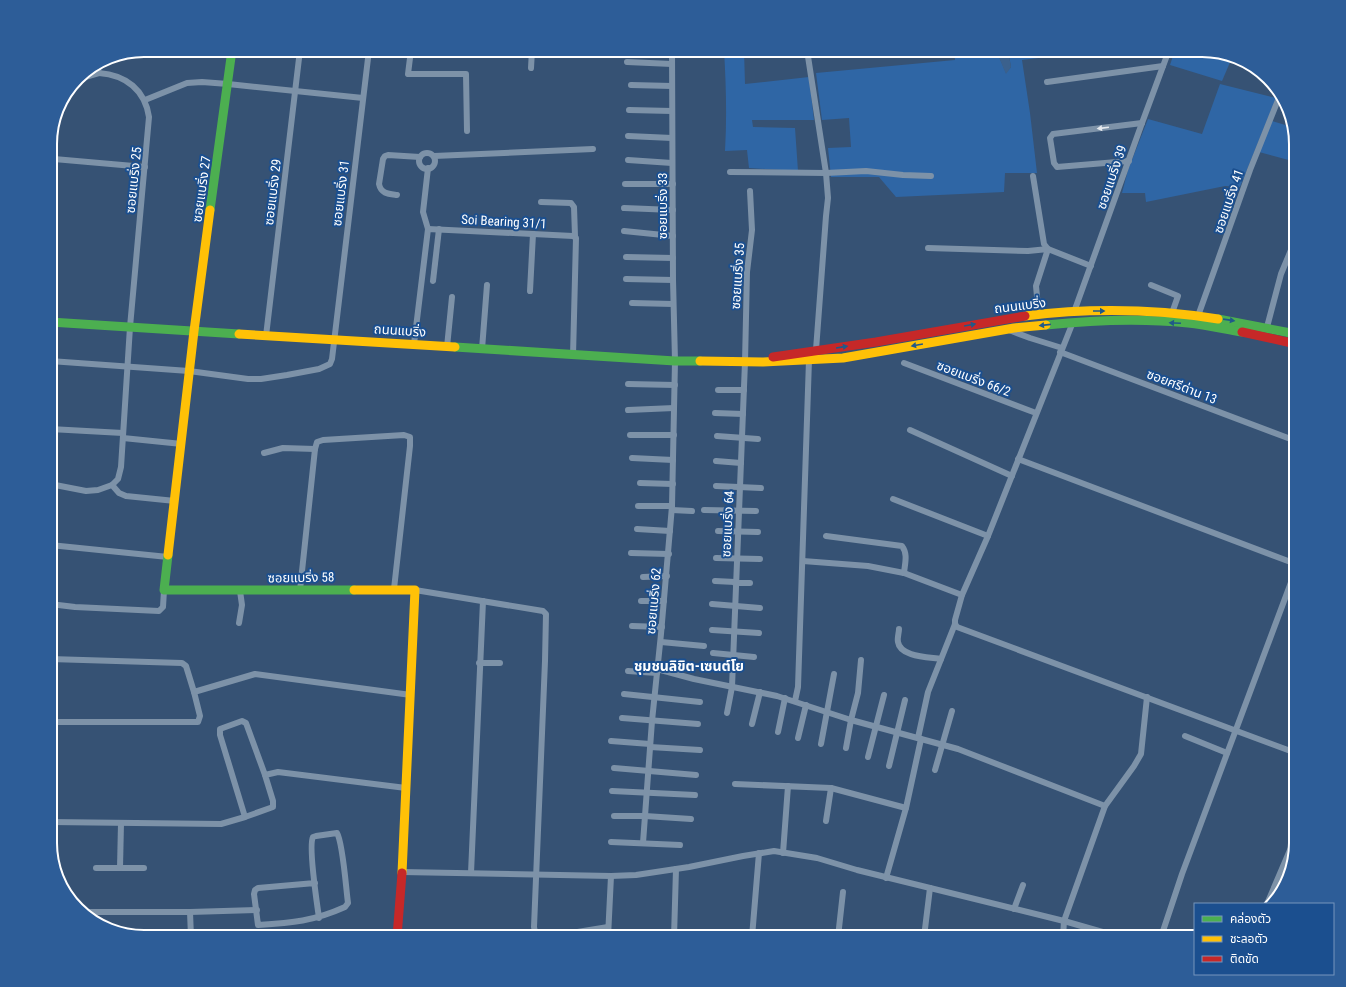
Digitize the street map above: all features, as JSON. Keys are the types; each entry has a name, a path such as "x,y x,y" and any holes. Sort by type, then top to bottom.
{"main road":[{"name":"ซอยแบริ่ง 27","path":"194,331 231,57"},
{"name":"ถนนแบริ่ง","path":"747,362 1012,318 1074,312 1132,311 1172,313 1254,324 1289,332"},
{"name":"ถนนแบริ่ง","path":"57,322 414,344 573,356 675,361 763,362 843,358 1006,329 1073,322 1131,320 1188,324 1263,336 1289,342"},
{"path":"164,590 194,331"},
{"name":"ซอยแบริ่ง 58","path":"164,590 415,590"},
{"path":"398,930 402,872 415,590"}],"street":[{"name":"ซอยแบริ่ง 29","path":"266,336 299,57"},
{"name":"ซอยแบริ่ง 31","path":"189,371 248,379 261,379 319,369 330,364 332,359 368,57"},
{"path":"410,57 408,74 466,74 467,130"},
{"path":"531,68 532,57"},
{"name":"ซอยแบริ่ง 33","path":"672,57 673,304 675,361"},
{"path":"808,57 826,173 828,198 816,350"},
{"name":"ซอยแบริ่ง 39","path":"1074,312 1166,57"},
{"path":"628,62 672,64"},
{"path":"1047,82 1163,66"},
{"path":"92,75 99,73 121,77 137,89 145,100 187,83 202,82 363,98"},
{"path":"630,85 672,86"},
{"name":"ซอยแบริ่ง 25","path":"112,485 118,479 123,436 130,327 149,126 148,108 145,100"},
{"name":"ซอยแบริ่ง 41","path":"1198,316 1250,170 1277,102"},
{"path":"629,110 672,112"},
{"path":"1129,161 1057,167 1054,162 1050,138 1053,134 1142,123"},
{"path":"628,136 672,138"},
{"path":"397,195 384,193 379,184 383,159 388,155 420,157 427,153 434,156 593,149"},
{"path":"420,157 421,165 428,168 434,164 434,156"},
{"path":"57,158 145,167"},
{"path":"628,160 672,163"},
{"path":"414,344 428,229 424,212 428,168"},
{"path":"730,172 826,173 866,171 902,175 931,176"},
{"path":"1033,176 1042,237 1044,244 1048,249"},
{"path":"625,184 673,184"},
{"name":"ซอยแบริ่ง 35","path":"747,362 747,272 752,230 750,191"},
{"path":"541,202 571,203 574,207 576,238 573,356"},
{"path":"624,208 673,210"},
{"name":"Soi Bearing 31/1","path":"428,229 575,236"},
{"path":"433,281 439,229"},
{"path":"624,231 673,236"},
{"path":"530,291 533,234"},
{"path":"928,248 1028,251 1048,249 1091,266"},
{"path":"1038,306 1036,286 1048,249"},
{"path":"1267,327 1281,274 1289,255"},
{"path":"626,257 673,258"},
{"path":"626,279 673,280"},
{"path":"482,349 487,285"},
{"path":"1151,285 1178,296 1172,313"},
{"path":"447,347 452,297"},
{"path":"632,303 673,304"},
{"path":"886,878 906,808 928,692 955,624 962,595 988,536 1073,322"},
{"name":"ซอยศรีด่าน 13","path":"1006,329 1289,438"},
{"path":"796,702 798,687 809,360"},
{"name":"ซอยแบริ่ง 62","path":"643,843 654,697 661,642 669,554 673,484 675,361"},
{"path":"57,362 189,371"},
{"name":"ซอยแบริ่ง 64","path":"728,713 732,687 736,558 744,390 747,362"},
{"name":"ซอยแบริ่ง 66/2","path":"904,363 1036,413"},
{"path":"628,384 674,385"},
{"path":"718,390 744,390"},
{"path":"628,410 674,408"},
{"path":"714,414 743,414"},
{"path":"57,430 123,436 182,444"},
{"path":"910,430 1012,476"},
{"path":"300,590 317,442 323,440 404,435 410,437 410,446 394,589"},
{"path":"630,435 674,435"},
{"path":"717,436 758,439"},
{"path":"264,453 283,448 315,449"},
{"path":"632,458 673,460"},
{"path":"1018,459 1289,561"},
{"path":"716,461 741,463"},
{"path":"640,483 673,484"},
{"path":"57,486 86,491 98,490 112,485 119,493 126,496 175,501"},
{"path":"716,486 761,488"},
{"path":"893,499 988,536"},
{"path":"638,506 692,511"},
{"path":"704,510 756,511"},
{"path":"638,530 670,531"},
{"path":"718,531 758,532"},
{"path":"826,536 902,546 905,550 906,556 904,573"},
{"path":"57,545 168,557"},
{"path":"631,553 669,554"},
{"path":"716,558 760,559"},
{"path":"802,561 868,566 904,573 962,595"},
{"path":"643,576 667,576"},
{"path":"715,581 750,583"},
{"path":"1163,930 1182,874 1289,588"},
{"path":"57,605 159,611 163,607 164,590"},
{"path":"415,590 543,611 546,617 535,930"},
{"path":"239,623 242,606 240,591"},
{"path":"471,873 479,662 483,601"},
{"path":"641,601 664,601"},
{"path":"712,604 760,608"},
{"path":"955,624 957,627 1289,750"},
{"path":"632,626 662,627"},
{"path":"899,629 898,643 902,649 914,656 941,659"},
{"path":"712,630 759,633"},
{"path":"661,642 704,646"},
{"path":"712,653 754,657"},
{"path":"57,659 182,663 186,666 200,716 198,722 57,722"},
{"path":"846,748 858,693 861,660"},
{"path":"479,662 500,663"},
{"path":"628,671 657,671 785,698 851,720 958,750 1105,806"},
{"path":"194,692 255,674 411,695"},
{"path":"821,744 834,674"},
{"path":"752,724 760,692"},
{"path":"624,694 700,702"},
{"path":"868,757 884,695"},
{"path":"1063,930 1064,921 1105,806 1141,754 1147,697"},
{"path":"778,732 785,698"},
{"path":"889,766 905,700"},
{"path":"798,738 806,705"},
{"path":"935,770 952,711"},
{"path":"622,718 698,724"},
{"path":"57,822 214,825 245,818 273,807 273,801 265,775 244,721 220,729 220,735 245,818"},
{"path":"1184,736 1227,753"},
{"path":"611,741 700,750"},
{"path":"614,768 696,775"},
{"path":"265,775 283,772 406,788"},
{"path":"734,784 832,788 906,808"},
{"path":"783,853 788,786"},
{"path":"826,821 832,788"},
{"path":"612,791 695,795"},
{"path":"614,816 645,816 691,819"},
{"path":"120,868 121,823"},
{"path":"315,882 255,890 254,894 258,925 319,918 345,907 348,903 340,840 337,833 312,838 311,850 315,882 319,918"},
{"path":"611,842 680,845"},
{"path":"402,872 611,876 636,875 774,851 817,858 886,878 1096,930"},
{"path":"753,930 759,853"},
{"path":"1270,897 1288,855"},
{"path":"96,868 144,868"},
{"path":"674,930 676,868"},
{"path":"590,930 608,927 611,876"},
{"path":"1014,909 1022,886"},
{"path":"925,930 930,888"},
{"path":"839,930 843,892"},
{"path":"91,912 256,910"},
{"path":"190,912 191,930"}],"shaded area":[{"path":"724,57 744,57 745,84 809,77 814,120 752,120 753,127 795,128 798,171 749,168 747,150 725,151 726,100"},
{"path":"955,57 999,57 1006,73 1011,67 1009,57 1047,57 1022,60 1037,173 1005,173 1004,192 896,197 879,177 831,177 828,148 851,147 849,118 822,120 816,73 955,60"},
{"path":"999,57 1009,57 1011,67 1006,74"},
{"path":"1173,57 1202,57 1230,62 1222,81 1170,65"},
{"path":"1220,84 1276,99 1240,187 1225,186 1146,202 1145,193 1122,193 1128,170 1148,119 1202,134"},
{"path":"1272,121 1287,125 1289,160 1259,152"}],"traffic: fast":[{"path":"210,210 231,57"},
{"path":"1218,319 1289,333"},
{"path":"1046,325 1099,321 1153,320 1195,324 1242,332"},
{"path":"57,322 239,334"},
{"path":"455,347 675,361 700,361"},
{"path":"168,555 164,590 354,590"}],"traffic: slow":[{"path":"168,555 194,331 210,210"},
{"path":"1025,316 1049,313 1122,311 1170,313 1218,319"},
{"path":"700,361 763,362 843,358 1014,328 1046,325"},
{"path":"239,334 455,347"},
{"path":"354,590 415,590 402,873"}],"traffic: jam":[{"path":"773,357 876,342 1025,316"},
{"path":"1242,332 1289,342"},
{"path":"398,930 402,873"}],"district":[{"name":"ชุมชนลิขิต-เซนต์โย","path":"689,666"}]}
